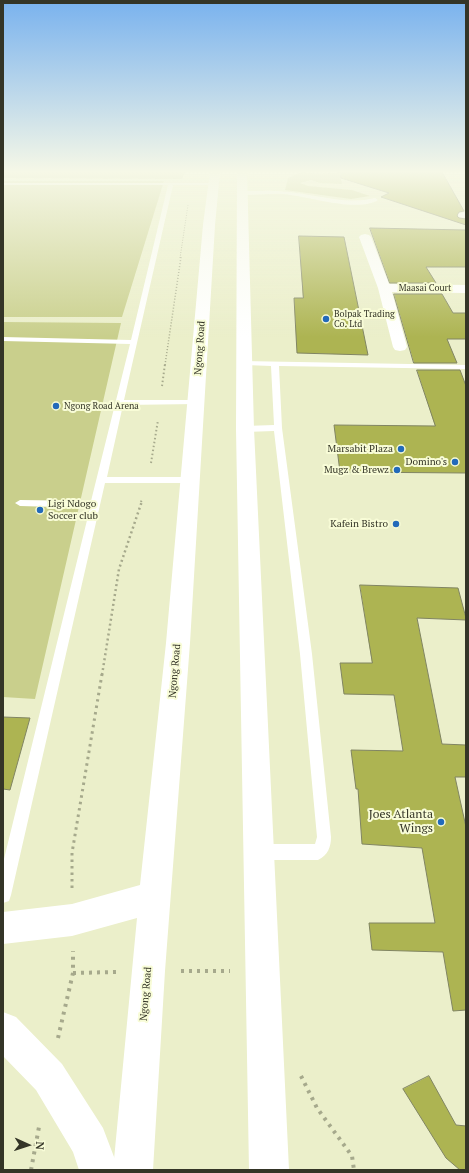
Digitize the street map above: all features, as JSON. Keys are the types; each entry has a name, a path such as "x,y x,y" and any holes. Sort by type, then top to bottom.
{"main road":[{"name":"Ngong Road","path":"133,1170 190,480 209,227"},
{"path":"243,227 245,429 269,1170"},
{"name":"Maasai Court","path":"366,237 384,288 400,347"},
{"name":"Maasai Court","path":"384,288 466,288"},
{"path":"3,928 72,920 155,897"},
{"path":"3,1030 49,1077 89,1142 99,1170"}],"lane":[{"path":"3,895 161,227"},
{"path":"3,339 134,342"},
{"path":"245,363 466,366"},
{"path":"259,852 318,852 322,849 324,844 306,654 278,428 275,363"},
{"path":"120,402 196,402"},
{"path":"245,429 278,428"},
{"path":"102,480 190,480"},
{"path":"20,503 96,505"}],"path":[{"path":"72,853 119,569 149,479 185,227"}],"green space":[{"path":"3,227 150,227 122,317 3,317"},
{"name":"Ligi Ndogo Soccer club","path":"3,322 121,323 35,699 3,697"}],"building":[{"path":"370,228 466,230 466,267 426,267 436,283 390,283"},
{"path":"299,236 344,237 368,355 297,353 294,298 303,298"},
{"path":"394,294 442,294 453,313 466,313 466,339 447,339 457,363 414,363"},
{"name":"Marsabit Plaza","path":"417,370 460,370 466,386 466,473 340,472 334,425 435,426"},
{"path":"360,585 458,588 466,618 466,620 417,618 442,744 466,745 466,777 455,777 466,827 466,1010 453,1011 443,952 372,950 369,923 435,923 422,848 362,844 358,789 356,789 351,750 403,751 394,695 344,694 340,663 372,663"},
{"path":"3,717 30,718 10,790 3,789"},
{"path":"429,1076 456,1125 466,1126 466,1170 460,1170 446,1158 403,1089"}],"place":[{"name":"Bolpak Trading Co. Ltd","path":"326,319"},
{"name":"Ngong Road Arena","path":"56,406"},
{"name":"Marsabit Plaza","path":"401,449"},
{"name":"Domino's","path":"455,462"},
{"name":"Mugz & Brewz","path":"397,470"},
{"name":"Ligi Ndogo Soccer club","path":"40,510"},
{"name":"Kafein Bistro","path":"396,524"},
{"name":"Joes Atlanta Wings","path":"441,822"}]}
